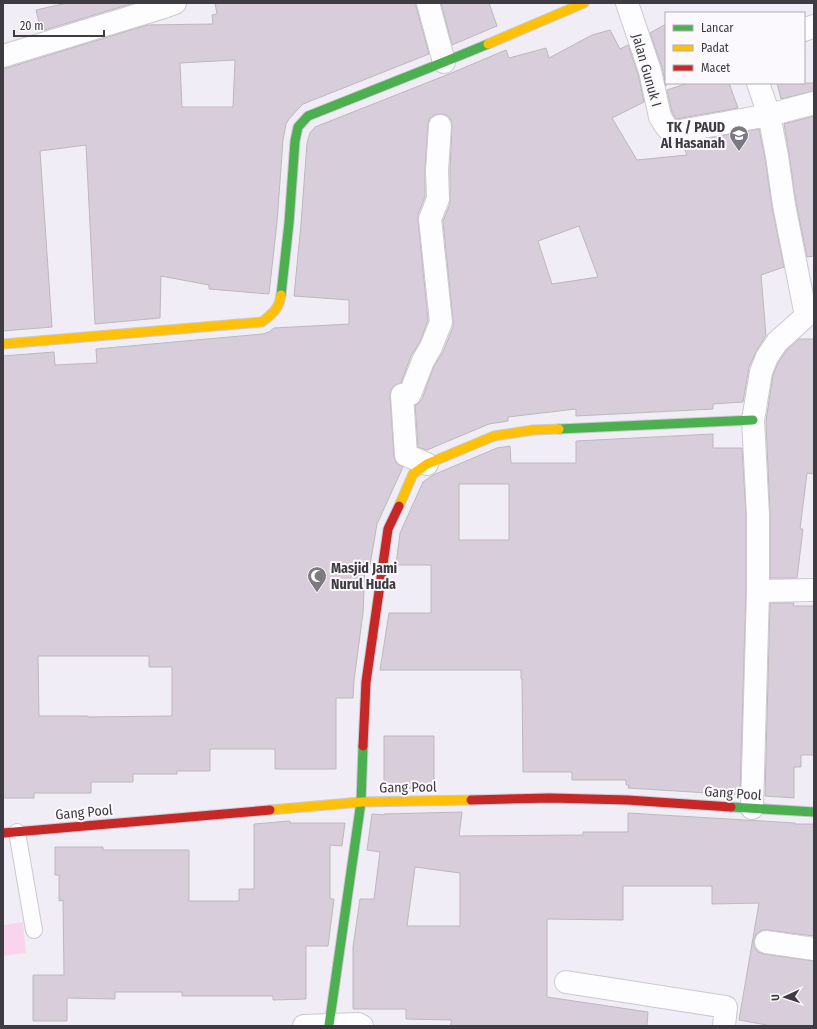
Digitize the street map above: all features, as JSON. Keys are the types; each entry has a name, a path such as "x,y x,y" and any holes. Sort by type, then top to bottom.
{"street":[{"path":"3,56 175,3"},
{"path":"428,3 444,62"},
{"path":"3,344 262,322 272,314 280,304 289,222 295,141 298,127 308,116 444,62 584,3"},
{"name":"Jalan Gunuk I","path":"627,3 650,71 660,117 669,130 675,132 769,115"},
{"path":"752,808 758,591 758,515 753,420 761,372 767,357 777,342 810,314 784,204 769,115 758,84"},
{"path":"769,115 814,103"},
{"path":"428,464 406,455 402,395 410,394 441,322 430,219 438,199 437,170 440,126"},
{"path":"329,1025 361,802 366,682 388,529 413,474 428,464 494,436 533,430 753,420"},
{"path":"758,591 814,590"},
{"name":"Gang Pool","path":"10,833 361,802 550,798 627,800 814,812"},
{"path":"766,942 814,949"},
{"path":"566,982 726,1007 724,1026"},
{"path":"304,1026 358,1024 362,1026"}],"lane":[{"path":"10,833 34,930"}],"shaded area":[{"path":"23,922 26,953 3,956 3,925"}],"building":[{"path":"67,3 134,3 41,31 36,10"},
{"path":"215,3 416,3 429,54 303,104 289,119 286,124 283,140 277,222 269,294 209,289 209,285 161,276 160,318 95,324 86,145 40,151 52,327 3,331 3,68 147,25 213,24 212,15 217,14","holes":["235,60 233,107 182,107 180,63"]},
{"path":"441,3 489,3 497,26 452,45"},
{"path":"665,25 665,81 662,67 650,33"},
{"path":"610,30 620,49 628,45 638,74 644,102 612,118 637,160 687,155 682,143 759,129 784,267 761,275 766,335 749,367 743,402 713,404 713,409 576,416 576,409 508,417 508,421 489,424 427,450 418,447 415,405 422,399 434,366 443,352 453,327 443,221 450,204 452,126 451,120 447,115 434,115 429,119 428,125 425,197 418,214 428,320 420,342 411,356 401,383 395,385 391,390 390,396 394,456 396,463 403,467 377,524 370,565 365,565 363,613 353,698 336,698 336,769 275,769 275,749 210,749 210,771 177,771 177,774 133,774 133,782 91,782 91,793 34,793 34,798 3,798 3,356 54,352 55,365 97,363 96,349 263,334 274,328 349,324 349,300 294,296 307,143 310,133 315,127 506,50 509,58 546,48 549,58 592,35","holes":["579,226 598,277 552,284 538,241","38,656 149,656 149,667 172,667 172,716 39,716"]},
{"path":"814,83 814,91 781,99 777,84"},
{"path":"685,84 729,84 738,108 676,119 672,112 667,90"},
{"path":"814,116 814,256 807,257 796,203 784,124"},
{"path":"799,339 814,339 814,474 807,473 800,529 803,529 797,578 770,578 770,515 766,421 773,375 778,363 787,350"},
{"path":"713,434 713,448 742,448 746,515 746,591 740,795 628,788 629,785 626,785 626,780 572,780 572,772 523,772 521,670 380,670 389,613 431,613 431,565 396,565 400,533 423,482 433,475 497,448 510,446 511,463 576,463 576,441","holes":["459,484 509,484 509,540 459,540"]},
{"path":"770,603 794,603 793,606 814,606 814,755 801,755 801,767 794,767 794,798 765,796"},
{"path":"384,736 434,736 434,788 384,789"},
{"path":"462,812 459,836 583,835 583,832 628,832 628,813 814,824 814,936 762,930 756,934 754,946 758,952 764,954 814,961 814,1026 772,1026 739,1020 759,903 712,904 712,886 623,886 623,920 547,919 547,997 648,1012 647,1026 450,1026 452,1020 406,1019 406,1009 353,1009 353,947 360,899 374,899 380,852 367,850 372,814","holes":["415,867 460,873 460,926 407,926"]},
{"path":"290,821 290,823 345,823 342,846 330,845 330,899 334,899 328,946 306,946 306,999 273,1000 273,996 182,996 182,992 115,992 115,999 67,998 67,1021 33,1021 33,975 64,975 63,900 59,901 59,875 55,875 55,847 103,847 103,850 189,850 189,901 239,901 239,889 254,889 254,824"}],"traffic: fast":[{"path":"281,295 289,223 295,141 298,127 308,116 488,44"},
{"path":"559,429 753,420"},
{"path":"329,1025 361,802 363,746"},
{"path":"731,807 814,812"}],"traffic: slow":[{"path":"488,44 584,3"},
{"path":"3,344 262,322 275,310 279,304 281,295"},
{"path":"399,506 413,474 427,464 494,436 533,430 559,429"},
{"path":"270,810 361,802 471,800"}],"traffic: jam":[{"path":"363,746 366,682 388,529 399,506"},
{"path":"471,800 550,798 627,800 731,807"},
{"path":"3,833 270,810"}],"place":[{"name":"TK / PAUD Al Hasanah","path":"739,152"},
{"name":"Masjid Jami Nurul Huda","path":"317,593"}]}
